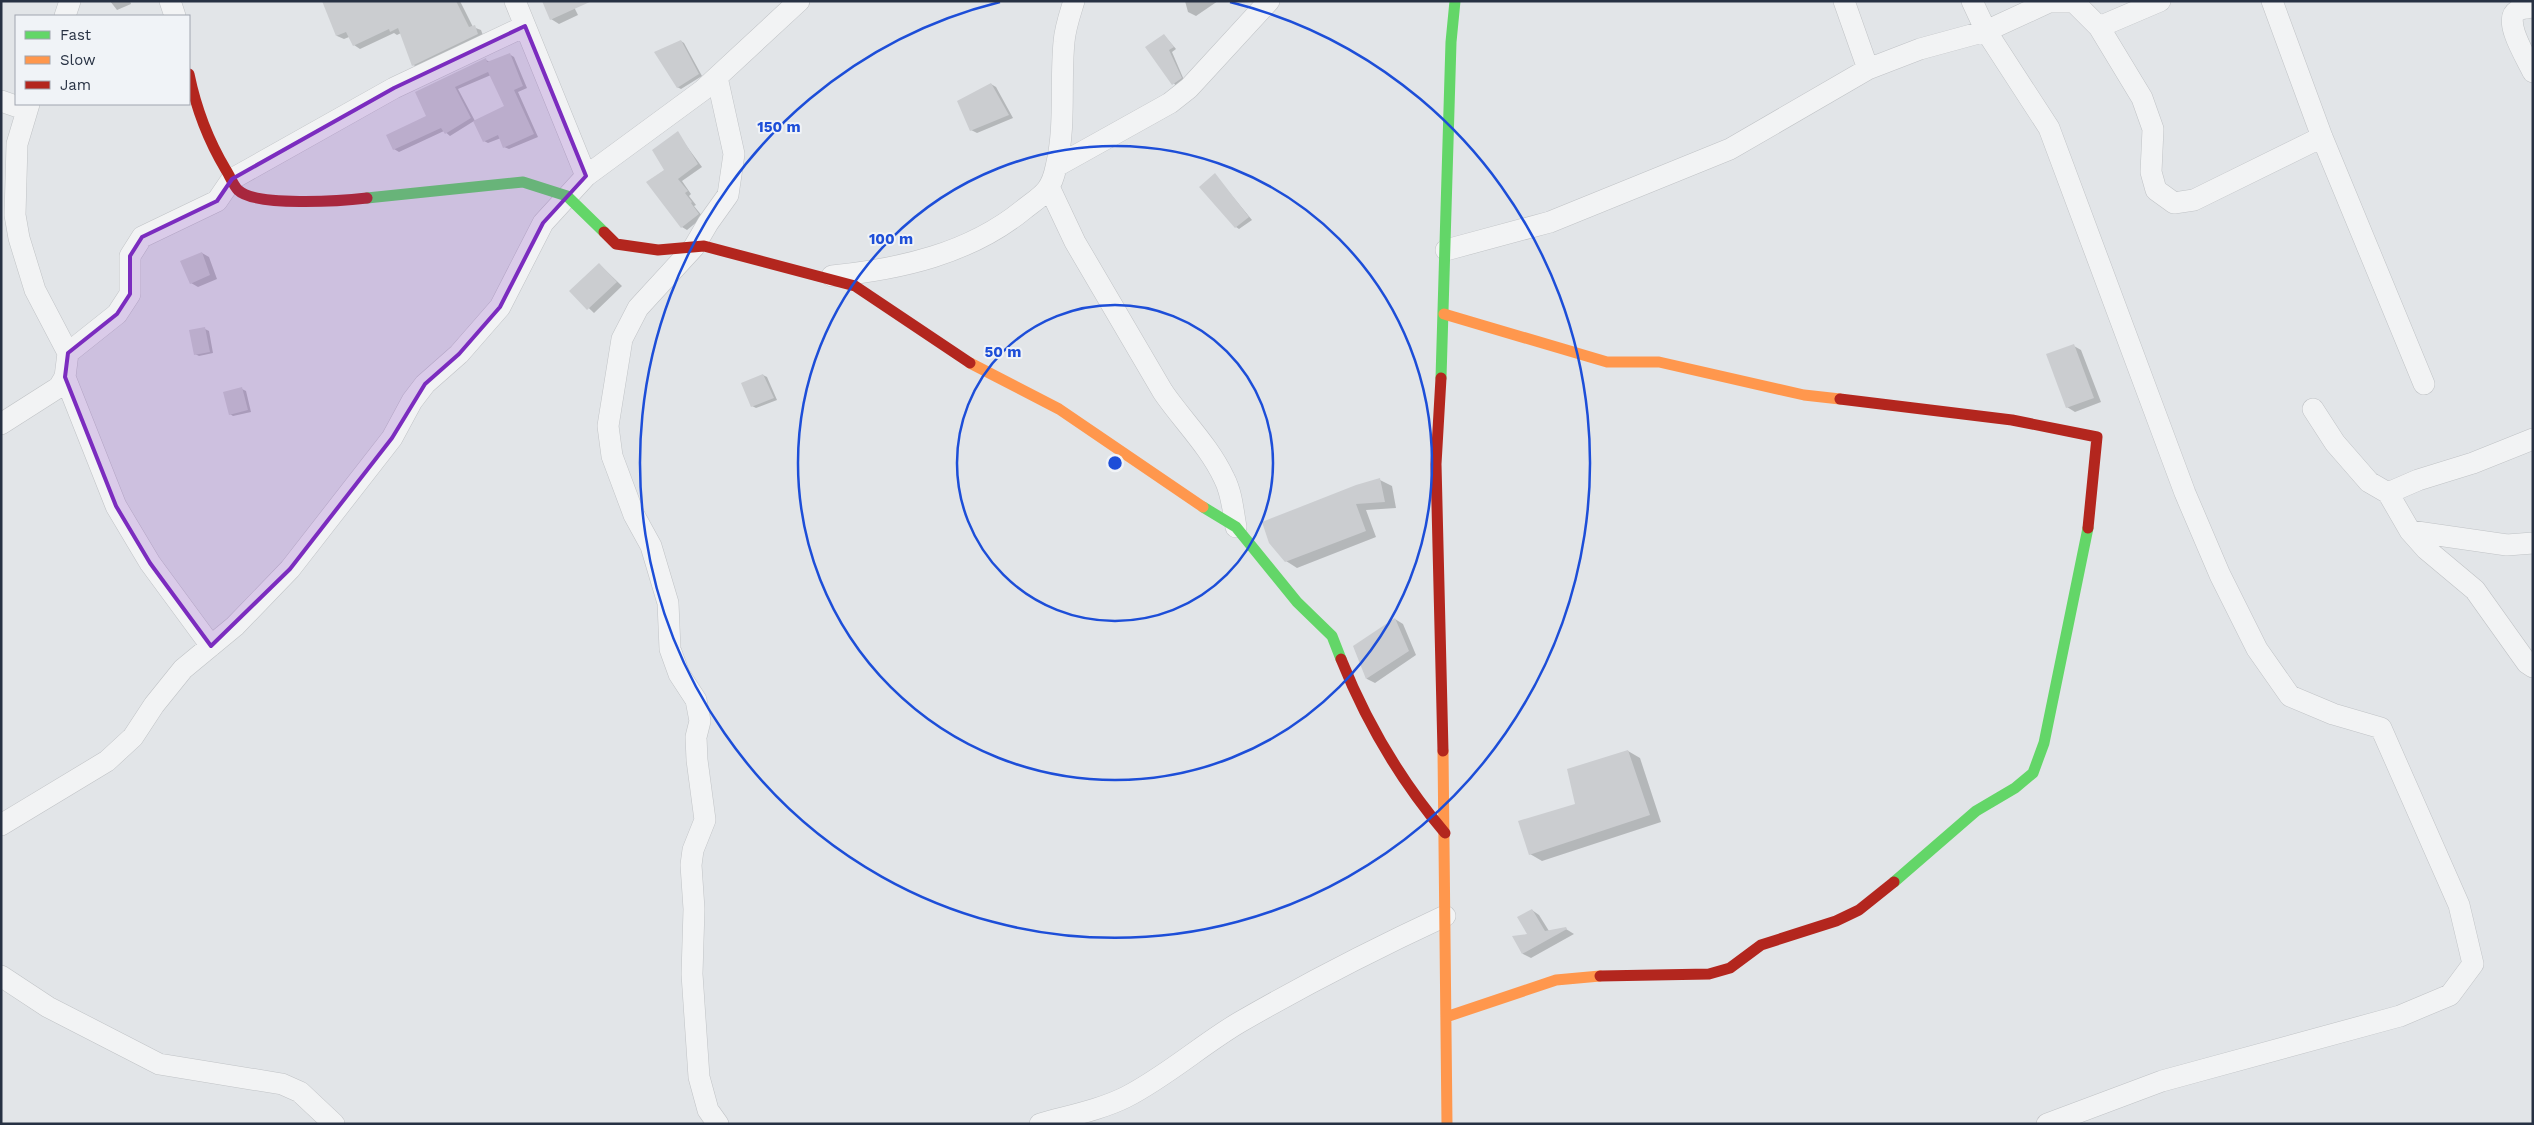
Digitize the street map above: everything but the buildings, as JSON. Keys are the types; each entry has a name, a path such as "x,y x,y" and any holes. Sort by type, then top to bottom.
{"street":[{"path":"65,15 70,1"},
{"path":"170,1 175,15"},
{"path":"515,1 586,176"},
{"path":"1,825 107,762 133,737 154,705 183,669 235,626 290,569 392,438 412,401 425,384 459,354 500,307 543,223 567,196 586,176 703,90 799,1"},
{"path":"826,277 869,272 915,263 967,245 1003,227 1050,188 1057,166 1063,107 1064,41 1074,1"},
{"path":"1057,166 1170,103 1189,88 1269,1"},
{"path":"1447,1124 1445,833 1436,464 1444,314 1451,42 1455,1"},
{"path":"1844,1 1868,69"},
{"path":"1972,1 1986,31 2049,128 2185,494 2220,575 2257,649 2290,696 2333,714 2381,728 2459,905 2473,964 2450,995 2400,1016 2162,1082 2047,1124"},
{"path":"2099,27 2160,1"},
{"path":"2272,1 2322,137 2424,384"},
{"path":"1446,250 1550,222 1730,149 1868,69 1920,49 1986,31 2049,2 2074,2 2099,27 2142,98 2153,129 2151,172 2156,190 2174,203 2194,200 2322,137"},
{"path":"2533,7 2517,11 2511,18 2511,26 2533,72"},
{"path":"68,353 117,314 130,294 130,256 142,237 217,201 232,179 394,88 525,26"},
{"path":"717,77 734,154 728,195 708,222 694,247 638,308 622,339 608,426 612,456 634,515 651,546 668,603 670,649 679,674 690,687 698,707 700,721 696,737 697,760 705,820 693,850 691,864 694,909 692,974 700,1084 708,1110 718,1124"},
{"path":"190,79 194,98 212,146 239,191 262,200 301,202 361,199 523,182 567,196 616,244 658,250 704,246 855,286 978,368 1059,409 1183,494 1236,527 1297,602 1332,636 1356,696 1380,742 1414,796 1445,833"},
{"path":"1,102 15,105"},
{"path":"1,424 59,387 65,376 68,353 35,290 16,223 18,144 28,107"},
{"path":"1050,188 1075,242 1163,392 1179,416 1206,448 1225,478 1236,527"},
{"path":"1444,314 1608,362 1659,362 1804,394 2012,420 2097,437 2090,516 2076,595 2044,743 2033,773 2015,788 1976,812 1859,910 1836,921 1761,945 1730,968 1709,974 1600,976 1556,980 1446,1016"},
{"path":"65,376 116,506 150,562 211,646"},
{"path":"2313,409 2335,443 2369,482 2388,493 2410,531 2426,548 2475,590 2527,663 2533,667"},
{"path":"2388,493 2418,480 2473,463 2533,438"},
{"path":"2410,531 2507,545 2533,543"},
{"path":"1040,1124 1126,1097 1162,1075 1211,1039 1249,1017 1384,944 1445,916"},
{"path":"1,976 48,1007 159,1064 282,1084 300,1092 334,1124"}],"highlighted area":[{"path":"525,26 586,176 543,223 500,307 459,354 425,384 392,438 290,569 211,646 150,563 116,506 65,377 68,353 117,314 130,294 130,256 142,237 217,201 232,179 394,88"}],"traffic: fast":[{"path":"1441,378 1451,42 1455,1"},
{"path":"367,198 523,182 567,196 604,232"},
{"path":"1203,507 1236,527 1297,602 1332,636 1341,659"},
{"path":"1894,882 1976,811 2015,788 2033,773 2044,743 2088,528"}],"traffic: slow":[{"path":"1444,314 1607,362 1659,362 1804,395 1840,399"},
{"path":"970,363 1059,409 1203,507"},
{"path":"1443,751 1447,1124"},
{"path":"1446,1017 1556,980 1600,976"}],"traffic: jam":[{"path":"190,78 195,99 208,135 238,190 247,195 262,199 280,201 300,202 367,198"},
{"path":"604,232 616,244 658,250 704,246 855,286 970,363"},
{"path":"1441,378 1436,464 1443,751"},
{"path":"1840,399 2012,420 2097,437 2088,528"},
{"path":"1341,659 1373,729 1413,793 1445,833"},
{"path":"1600,976 1709,974 1730,968 1761,945 1836,921 1859,910 1894,882"}]}
